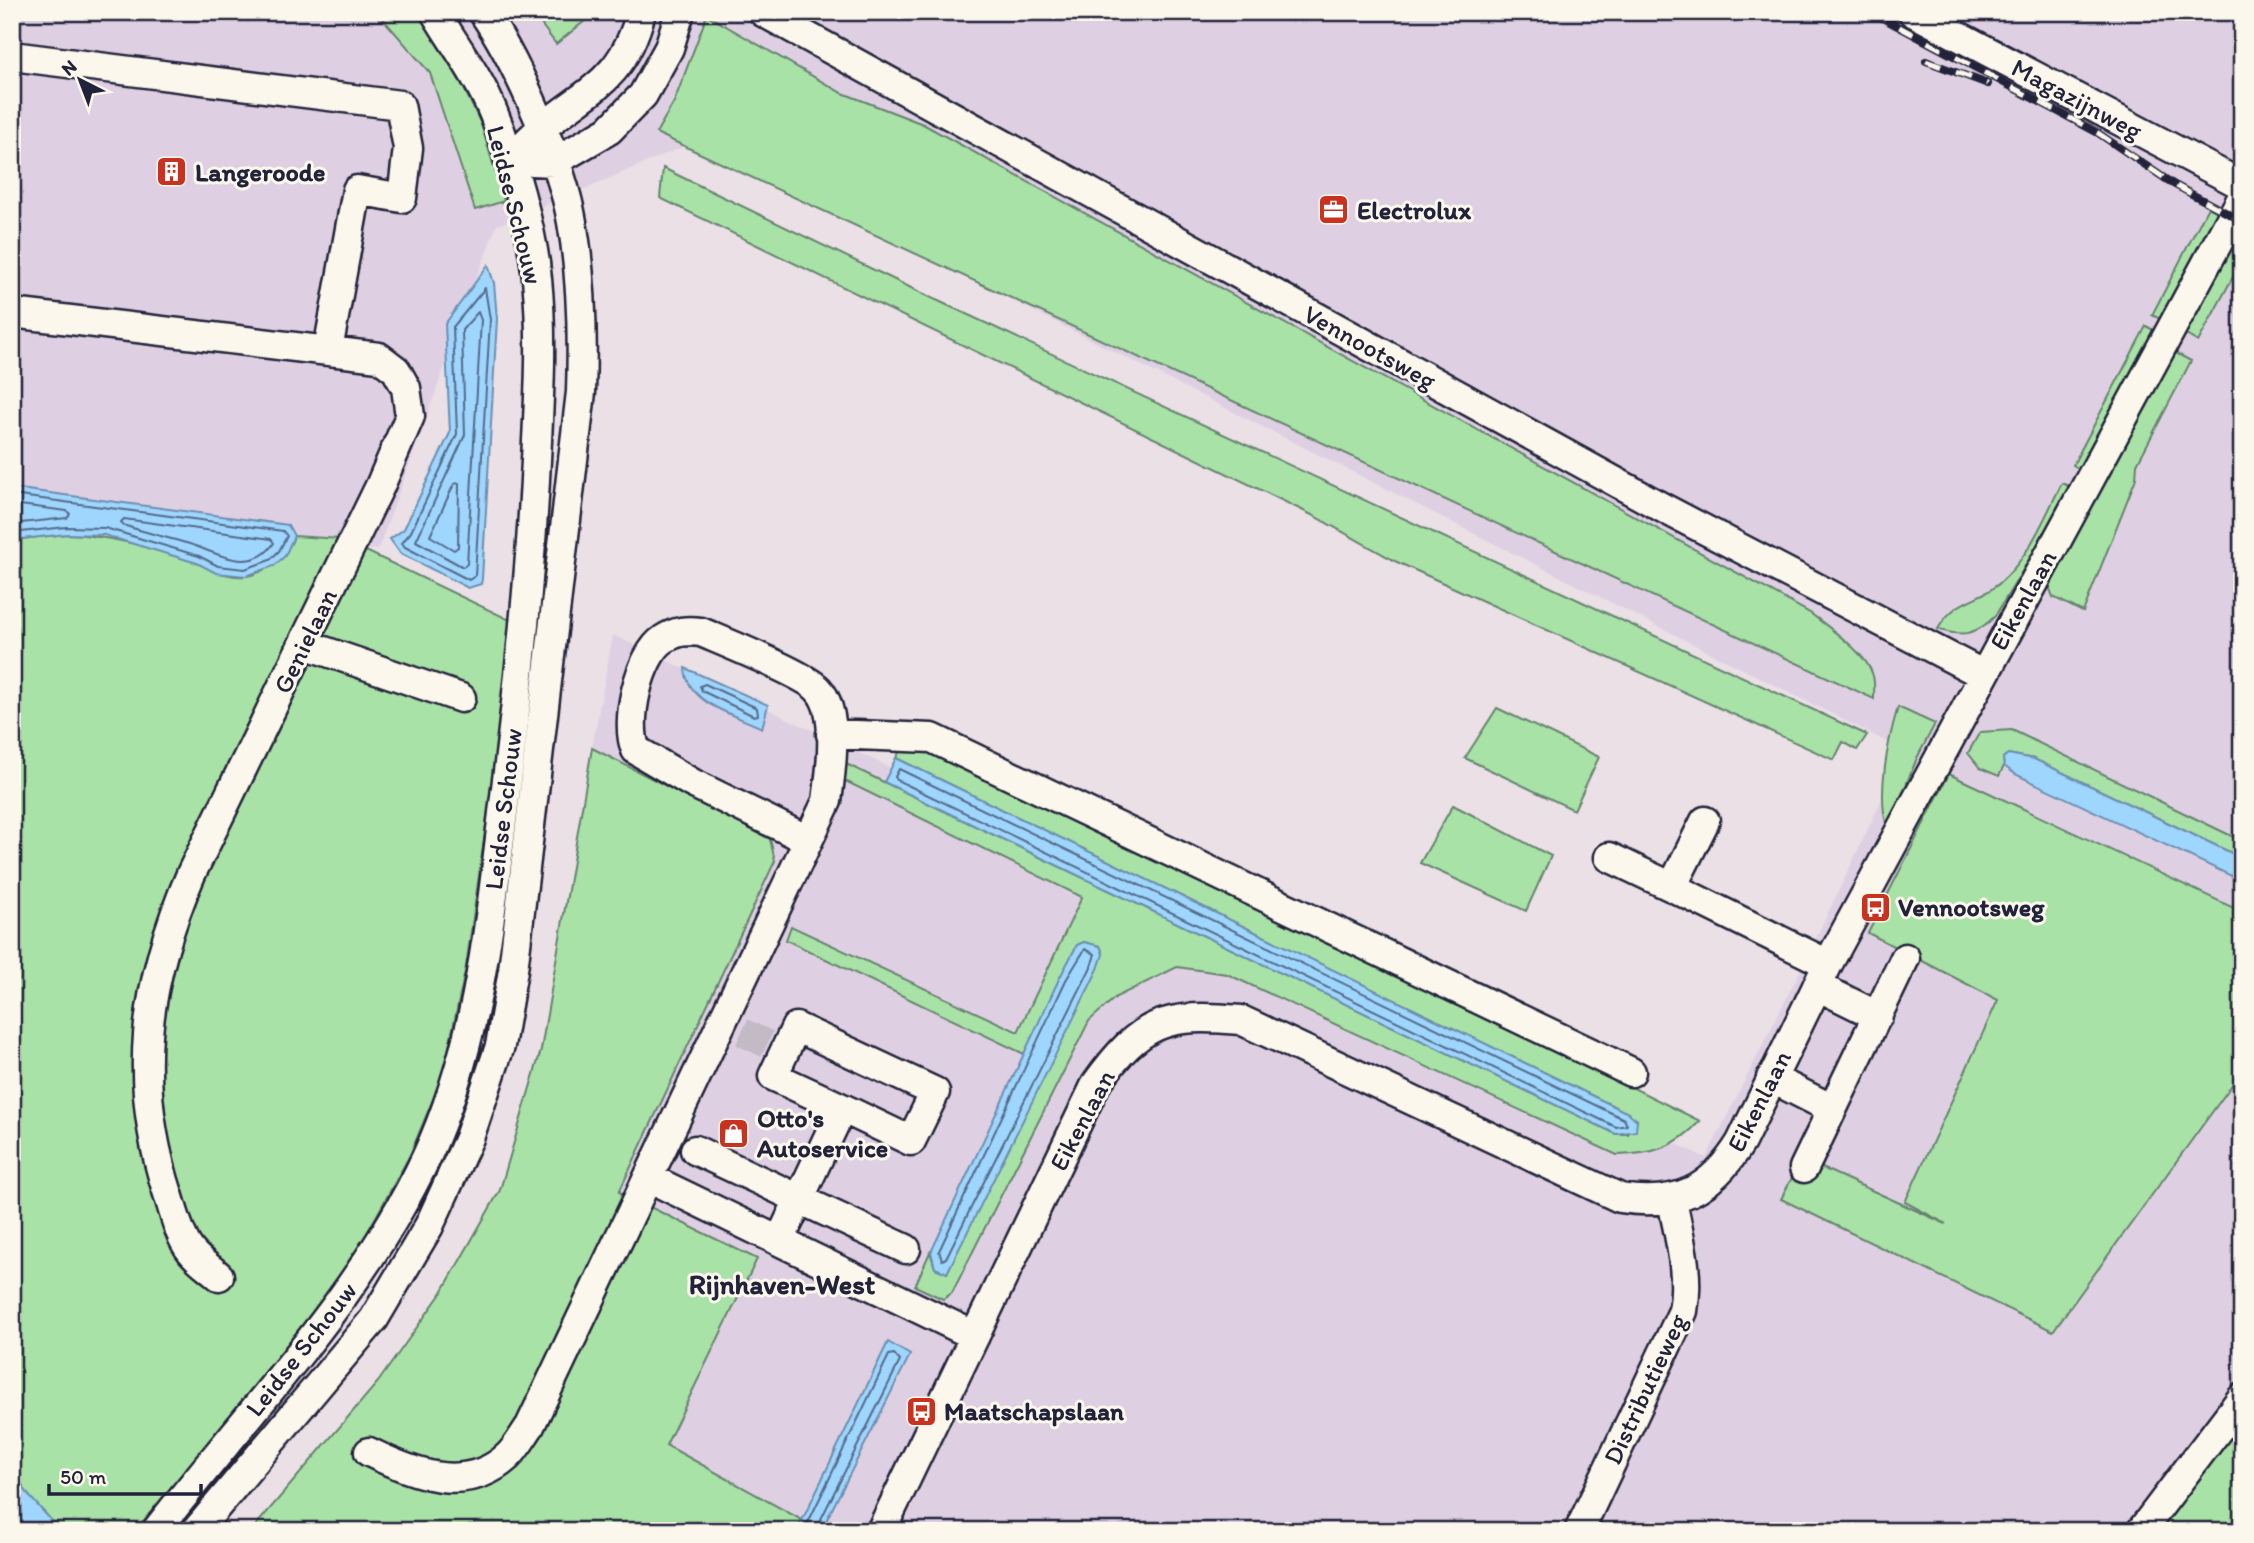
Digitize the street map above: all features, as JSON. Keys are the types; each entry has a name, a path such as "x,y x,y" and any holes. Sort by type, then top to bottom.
{"street":[{"name":"Leidse Schouw","path":"161,1526 311,1342 365,1266 426,1157 453,1088 470,1028 485,951 521,673 531,558 539,399 537,278 509,160 492,109 435,12"},
{"name":"Leidse Schouw","path":"197,1531 374,1319 429,1226 469,1138 500,1046 513,970 581,391 583,317 574,234 554,162 518,73 483,12"},
{"path":"509,160 541,128 603,82 621,60 641,12"},
{"path":"509,160 554,162 609,130 643,95 669,48 680,12"},
{"name":"Vennootsweg","path":"763,12 1653,502 1982,674"},
{"name":"Magazijnweg","path":"1913,12 2242,185"},
{"path":"12,56 400,105 408,148 402,198 357,190 328,350"},
{"name":"Eikenlaan","path":"881,1531 1096,1084 1118,1053 1137,1035 1166,1021 1202,1016 1241,1020 1620,1198 1655,1203 1672,1200 1703,1186 1725,1168 1741,1142 1822,975 1982,674 2242,198"},
{"name":"Genielaan","path":"12,313 379,357 396,370 406,388 410,416 304,645 175,911 162,948 149,1017 147,1076 151,1125 160,1170 190,1250 219,1276"},
{"path":"369,1452 404,1469 441,1479 473,1475 507,1457 530,1426 649,1178 733,1027 811,832 827,801 832,754 831,734 829,713 818,689 802,678 701,632 685,629 663,639 651,656 634,700 632,742 636,750 692,783 811,832"},
{"path":"304,645 461,698"},
{"path":"831,734 932,738 1631,1072"},
{"path":"1672,887 1705,821"},
{"path":"1609,857 1672,887 1822,975 1878,1016"},
{"path":"1804,1168 1905,958"},
{"path":"796,1027 934,1092 911,1141 842,1108 773,1076 777,1049 796,1027"},
{"path":"1771,1078 1832,1109"},
{"path":"780,1240 842,1108"},
{"path":"695,1150 906,1249"},
{"path":"649,1178 975,1336"},
{"name":"Distributieweg","path":"1578,1531 1683,1311 1687,1290 1685,1267 1672,1200"},
{"path":"2141,1531 2234,1408"}],"shaded area":[{"path":"12,12 2242,12 2242,1531 796,1531 802,1519 666,1445 757,1259 619,1193 775,861 770,839 592,748 613,635 1706,1158 1807,957 1905,751 697,141 496,226 378,550 18,516 12,518"}],"green space":[{"path":"377,12 416,12 420,17 458,76 481,124 504,201 475,210 430,73"},
{"path":"532,12 596,12 556,44"},
{"path":"707,15 840,92 923,124 1810,613 1863,658 1873,676 1874,699 656,133 674,102"},
{"path":"663,168 932,298 1867,735 1857,750 1843,742 1834,760 1397,562 1314,516 660,198"},
{"path":"2208,207 2217,212 2216,220 2162,320 2152,315"},
{"path":"2242,226 2242,260 2198,342 2183,333"},
{"path":"2146,326 2157,332 2083,471 2073,465"},
{"path":"2172,351 2191,361 2137,464 2136,478 2083,612 2053,597 2050,589 2051,576"},
{"path":"2062,483 2073,488 1995,616 1969,633 1938,629 1953,610 1997,585 2015,567 2038,532"},
{"path":"67,534 148,547 238,576 253,574 268,567 287,550 294,536 341,539 510,620 494,769 466,967 443,1075 410,1155 350,1264 249,1394 135,1531 61,1531 29,1496 12,1470 12,540"},
{"path":"1898,707 1935,724 1917,758 1888,829 1883,785 1887,752"},
{"path":"1497,708 1599,757 1574,810 1465,758"},
{"path":"916,722 1618,1061 1611,1077 1700,1121 1682,1138 1663,1148 1617,1155 1227,974 1177,967 1116,997 1089,1021 952,1293 943,1299 915,1286 930,1252 935,1268 947,1273 1103,953 1100,946 1084,942 1077,945 1024,1054 786,940 791,926 1018,1032 1082,897 837,777 842,762 1616,1134 1628,1134 1637,1120 1628,1113 896,758"},
{"path":"2012,730 2242,841 2242,858 2034,759 2008,754 2003,758 2004,766 1999,776 1980,768 1968,753 1980,732"},
{"path":"592,748 770,839 775,861 619,1192 757,1259 666,1445 802,1520 797,1531 251,1531 378,1382 442,1292 500,1190 541,1050"},
{"path":"1949,774 2234,908 2233,917 2242,921 2242,1071 2053,1331 1781,1199 1795,1172 1809,1162 1946,1224 1905,1202 1998,1000 1868,933"},
{"path":"1453,805 1551,856 1526,911 1420,863"},
{"path":"2242,1419 2242,1531 2168,1531 2162,1524"}],"water":[{"path":"488,265 494,283 497,319 482,579 481,584 468,588 400,553 390,539 404,529 450,433 445,324"},
{"path":"12,488 288,525 294,536 285,556 274,566 246,576 216,573 197,563 104,535 67,534 12,540"},
{"path":"685,668 768,705 762,728 703,699 694,691"},
{"path":"2008,754 2034,759 2242,858 2242,881 2015,774 2004,766 2003,758"},
{"path":"896,758 1628,1113 1637,1120 1636,1131 1616,1134 884,782"},
{"path":"1084,942 1100,946 1103,954 1098,969 947,1273 935,1268 931,1252 1060,977 1077,945"},
{"path":"888,1342 910,1355 821,1531 797,1531"},
{"path":"12,1470 29,1496 61,1531 12,1531"}],"tunnel":[{"path":"742,1032 771,1046"}],"railway":[{"path":"1871,12 2098,133 2173,184 2242,221"},
{"path":"1926,61 1988,84"}],"place":[{"name":"Langeroode","path":"172,172"},
{"name":"Electrolux","path":"1334,210"},
{"name":"Vennootsweg","path":"1875,907"},
{"name":"Otto's Autoservice","path":"734,1133"},
{"name":"Maatschapslaan","path":"921,1411"}],"district":[{"name":"Rijnhaven-West","path":"782,1284"}]}
